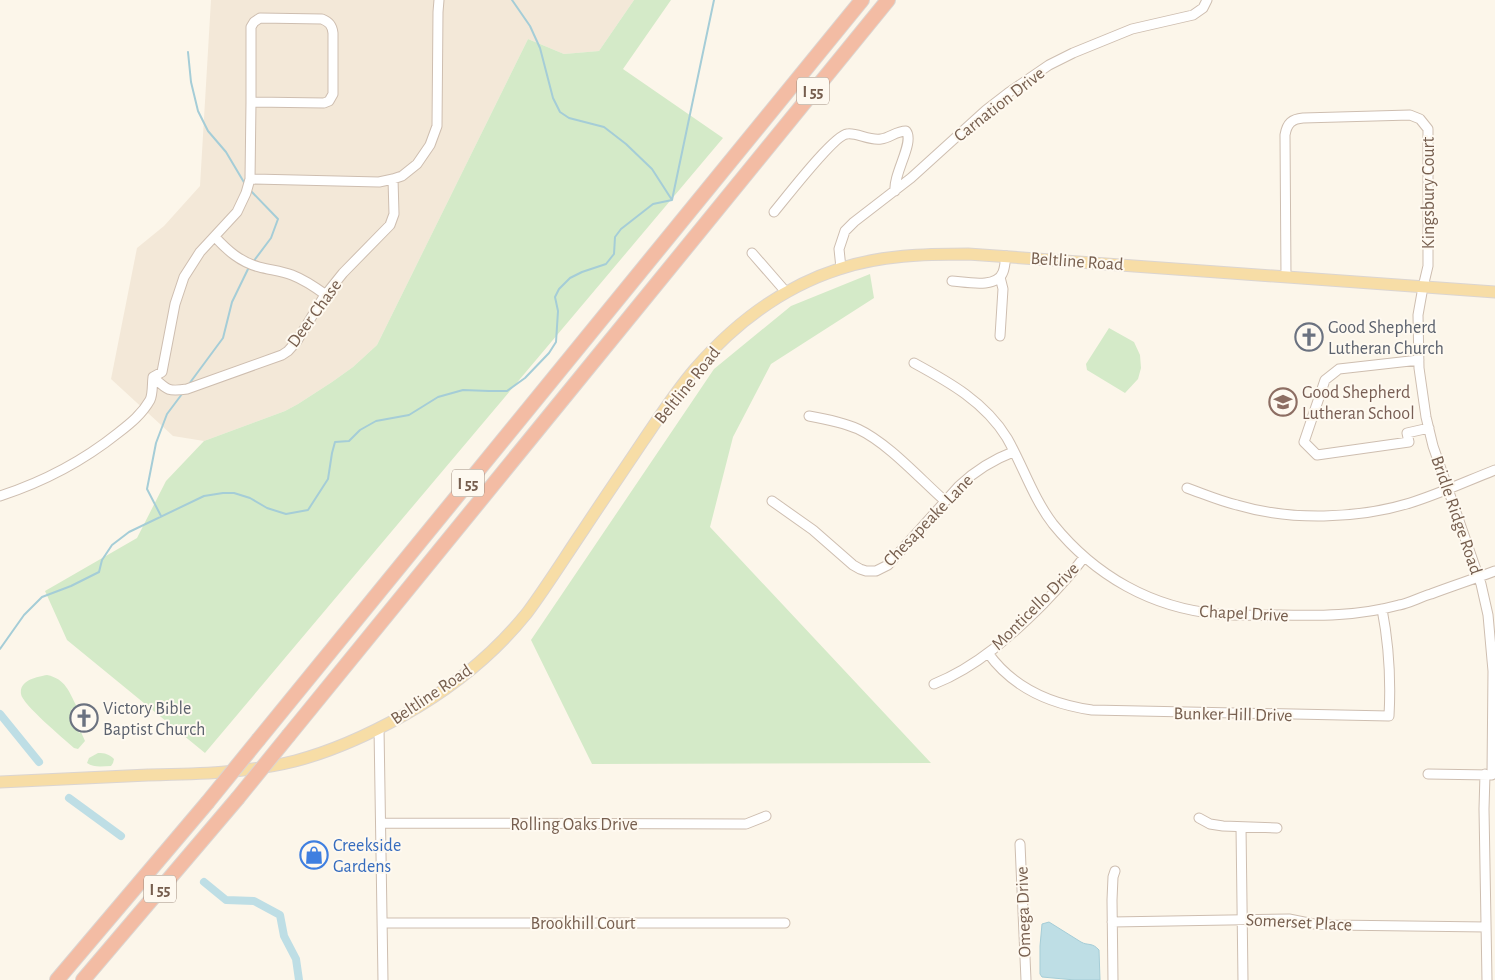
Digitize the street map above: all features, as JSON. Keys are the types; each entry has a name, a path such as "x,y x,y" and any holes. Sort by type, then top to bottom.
{"highway":[{"name":"I 55","path":"57,980 207,803 862,0"},
{"name":"I 55","path":"83,980 237,799 888,0"}],"main road":[{"name":"Beltline Road","path":"0,782 244,770 274,766 316,754 352,740 402,716 443,690 482,659 527,612 563,562 660,416 710,352 748,317 786,292 841,268 867,261 907,255 968,254 1495,292"}],"street":[{"path":"250,179 379,182 402,176 417,164 430,145 437,126 439,0"},
{"name":"Carnation Drive","path":"841,268 839,249 845,231 1008,93 1049,65 1074,53 1132,29 1193,15 1203,8 1207,0"},
{"path":"0,496 29,485 86,456 136,419 144,409 151,398 153,377 162,372 175,304 184,277 200,252 237,212 250,179 251,27 254,22 264,18 322,19 328,21 334,33 332,97 324,103 251,102"},
{"name":"Kingsbury Court","path":"1286,276 1285,135 1288,125 1292,120 1304,118 1410,115 1420,119 1428,129 1428,266 1423,286"},
{"path":"774,212 824,153 841,136 846,134 872,139 885,138 900,131 906,131 909,134 910,139 895,180 894,191"},
{"name":"Deer Chase","path":"153,377 167,389 187,389 282,355 288,351 297,341 326,295 343,273 390,225 394,214 393,179"},
{"path":"215,237 226,249 246,262 258,267 292,275 307,282 326,295"},
{"path":"752,252 786,292"},
{"path":"952,281 985,284 995,281 1003,273 1006,256"},
{"path":"1000,277 1003,289 1000,336"},
{"name":"Bridle Ridge Road","path":"1423,286 1418,316 1419,360 1422,392 1429,428 1447,488 1479,577 1488,615 1493,671 1491,775 1484,809 1487,980"},
{"path":"1419,360 1339,368 1325,380 1304,442 1317,455 1409,442 1407,433 1429,428"},
{"name":"Chapel Drive","path":"914,363 950,383 976,402 997,425 1007,438 1042,508 1066,539 1084,557 1104,574 1156,601 1198,611 1237,615 1313,616 1354,613 1401,605 1495,571"},
{"path":"809,416 840,422 870,436 884,445 945,501"},
{"name":"Chesapeake Lane","path":"772,501 813,530 853,565 860,569 876,571 888,566 945,501 971,475 998,458 1013,452"},
{"path":"1187,488 1237,505 1268,512 1307,516 1358,513 1389,508 1428,496 1495,470"},
{"name":"Monticello Drive","path":"934,684 952,677 988,653 1009,636 1060,588 1084,557"},
{"name":"Bunker Hill Drive","path":"988,653 1004,672 1023,687 1046,699 1077,708 1186,713 1389,716 1389,655 1382,609"},
{"path":"379,728 383,980"},
{"path":"1428,774 1491,775"},
{"name":"Rolling Oaks Drive","path":"381,823 746,824 766,816"},
{"path":"1199,818 1210,824 1277,828"},
{"path":"1241,826 1243,980"},
{"name":"Omega Drive","path":"1020,844 1026,980"},
{"path":"1113,980 1112,922 1113,878 1115,871"},
{"name":"Somerset Place","path":"1112,922 1289,920 1333,925 1486,927"},
{"name":"Brookhill Court","path":"382,923 785,923"}],"shaded area":[{"path":"211,0 634,0 599,51 564,54 528,39 377,345 353,367 298,404 285,411 204,441 173,436 111,379 137,248 164,226 200,186"}],"green space":[{"path":"634,0 671,0 623,69 723,138 205,753 67,640 45,591 137,538 166,481 204,441 285,411 298,404 353,367 377,345 528,39 564,54 599,51"},
{"path":"870,274 874,298 771,364 733,437 710,527 931,763 592,764 531,640 714,369 791,306"},
{"path":"1109,328 1134,342 1140,355 1141,368 1138,379 1125,393 1087,370 1086,364"},
{"path":"47,675 63,683 77,707 71,709 79,733 81,732 85,741 78,749 74,748 44,721 23,699 21,689 26,682"},
{"path":"98,753 107,754 114,759 111,766 96,766 87,763 89,758"}],"water":[{"path":"1049,922 1081,942 1094,946 1099,950 1100,980 1042,977 1040,974 1040,946 1042,924"}],"waterway":[{"path":"512,0 530,26 540,48 553,98 560,112 569,118 604,127 626,144 652,169 672,200"},
{"path":"672,200 714,0"},
{"path":"188,52 191,82 198,111 208,131 226,152 245,184"},
{"path":"250,190 278,219 271,238 253,262"},
{"path":"0,649 24,615 42,597 71,586 99,572 102,560 112,545 129,532 204,496 223,493 234,493 250,498 267,508 286,514 308,510 328,479 335,442 349,441 360,430 376,421 409,415 438,397 463,390 507,391 525,378 549,353 556,342 558,311 555,297 559,289 570,278 606,264 614,254 615,237 621,229 653,204 672,200"},
{"path":"189,384 223,338 232,302 249,267"},
{"path":"161,516 147,489 156,443 167,414 182,394"},
{"path":"0,714 39,762"},
{"path":"69,798 121,836"},
{"path":"204,882 226,900 254,901 280,915 284,936 296,959 299,980"}],"place":[{"name":"Good Shepherd Lutheran Church","path":"1309,337"},
{"name":"Good Shepherd Lutheran School","path":"1283,402"},
{"name":"Victory Bible Baptist Church","path":"84,718"},
{"name":"Creekside Gardens","path":"314,855"}]}
